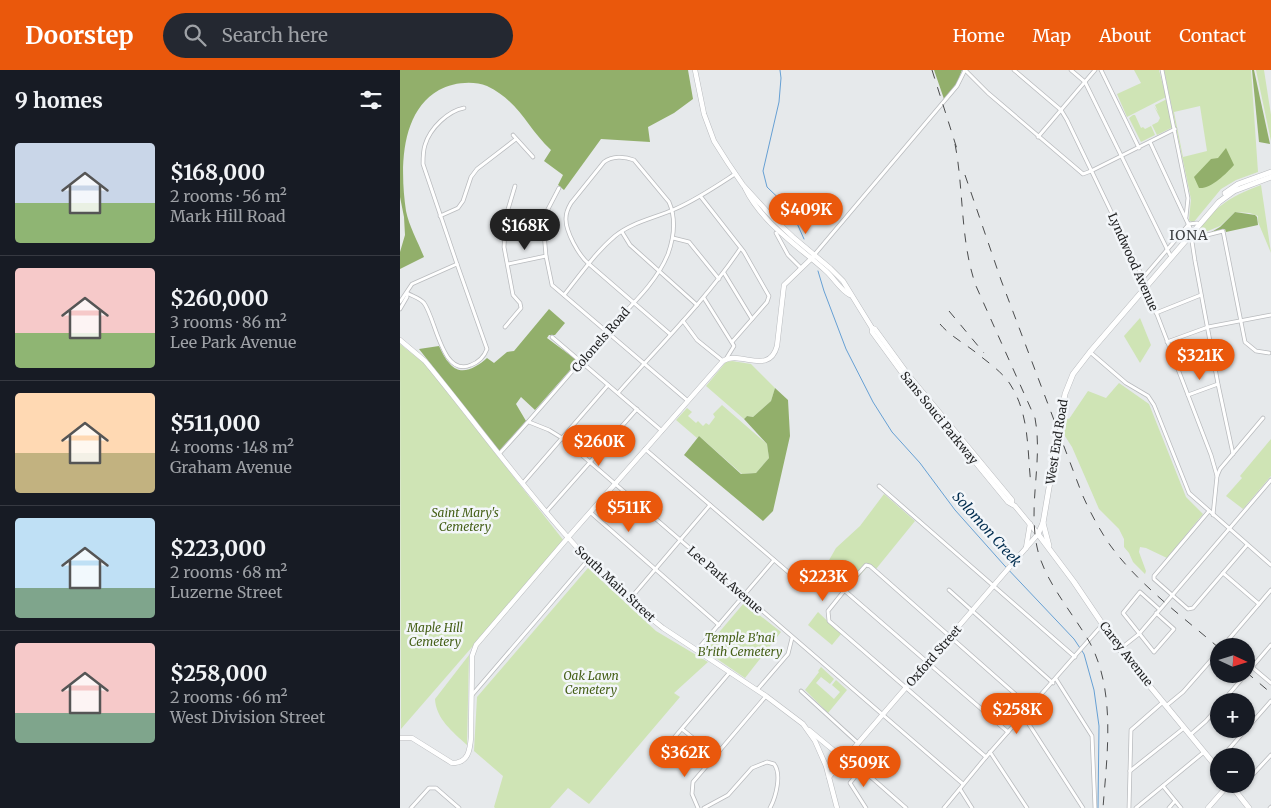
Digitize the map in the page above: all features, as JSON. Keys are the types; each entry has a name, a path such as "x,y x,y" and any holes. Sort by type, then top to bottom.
{"main road":[{"name":"Sans Souci Parkway","path":"695,70 700,101 709,129 721,153 748,195 767,218 813,256 850,295 872,328 872,332 904,375 1008,502 1012,504 1038,534"},
{"path":"1263,178 1271,172"},
{"path":"1263,178 1271,177"},
{"name":"West End Road","path":"1146,286 1168,252 1192,234 1197,223 1226,191 1238,184 1263,178"},
{"name":"West End Road","path":"1038,534 1043,523 1064,394 1073,374 1214,207 1228,194 1263,178"},
{"path":"400,738 412,738 452,763 463,761 470,750 472,656 474,648 590,512 724,360 735,358 758,362 768,359 774,353 777,346 784,285 813,256"},
{"name":"South Main Street","path":"400,340 426,361 546,512 588,560 663,628 790,712 809,730 830,777 837,808"},
{"path":"1043,523 1052,554"},
{"path":"1026,548 1030,524"},
{"name":"Oxford Street","path":"830,777 1038,534"},
{"name":"Carey Avenue","path":"1038,534 1074,582 1120,650 1210,759"},
{"path":"809,730 845,758"},
{"path":"1208,808 1221,793"},
{"path":"1237,793 1249,808"}],"street":[{"path":"813,256 957,86 965,70 988,94 1080,173 1085,174 1175,129"},
{"name":"Lyndwood Avenue","path":"1014,70 1061,110 1146,286 1211,455 1217,476"},
{"path":"1072,70 1085,82 1168,252"},
{"path":"1038,137 1096,70"},
{"path":"1101,70 1139,148"},
{"path":"1162,70 1188,198 1186,217"},
{"path":"407,293 424,303 444,350 453,364 461,368 475,364 482,359 487,349 456,264 423,164 424,149 430,134 447,116 454,111 464,108"},
{"path":"513,135 533,157"},
{"path":"440,216 458,208 463,201 471,177 477,169 516,139"},
{"path":"1150,142 1186,217 1192,234 1192,246 1233,454"},
{"path":"670,334 581,256 566,224 566,218 571,203 604,162 607,159 626,157 634,160 669,202 672,211"},
{"path":"564,294 601,249 622,232 636,223 672,211 700,197 735,174"},
{"path":"505,327 521,308 514,295 504,231 509,202 515,186"},
{"path":"559,188 552,199 546,218 544,241 552,285 688,401"},
{"path":"683,321 697,340 724,360 733,344 770,296 758,274 700,197"},
{"name":"Colonels Road","path":"499,454 529,422 658,272 673,238 672,211"},
{"path":"1189,224 1197,223"},
{"name":"West End Road","path":"1142,278 1168,252 1189,224"},
{"path":"1192,234 1224,231 1247,344 1256,351 1269,353"},
{"path":"622,232 630,245 697,305"},
{"path":"776,233 788,255 801,268"},
{"path":"673,238 689,242 719,279"},
{"path":"1184,242 1192,246"},
{"path":"618,394 704,298 724,274 740,249"},
{"path":"508,264 546,256"},
{"path":"400,302 412,284 456,264"},
{"path":"724,274 752,319"},
{"path":"400,309 407,297 407,293"},
{"path":"1156,313 1202,295"},
{"path":"704,298 733,344"},
{"path":"1168,342 1208,327 1271,315"},
{"path":"552,337 662,431"},
{"path":"1090,352 1126,383 1148,396 1186,490 1271,565"},
{"path":"1188,395 1218,384"},
{"path":"523,483 608,386"},
{"path":"546,512 637,409"},
{"path":"1213,515 1217,476 1220,469 1263,418"},
{"name":"Lee Park Avenue","path":"529,422 550,430 562,438 963,784"},
{"path":"645,449 794,577"},
{"path":"1120,650 1139,634 1271,480"},
{"path":"880,486 1074,657"},
{"path":"630,600 710,505"},
{"path":"590,512 719,625"},
{"path":"1209,512 1154,576 1154,579 1172,595 1190,610 1248,545"},
{"path":"472,695 588,560"},
{"path":"696,650 774,560"},
{"path":"847,586 866,565 870,566 1030,707"},
{"path":"822,571 1008,732"},
{"path":"1223,573 1259,604"},
{"path":"949,590 1053,683"},
{"path":"1232,638 1271,590"},
{"path":"844,591 828,611 829,621 986,757"},
{"path":"1156,613 1174,629 1154,652 1123,613 1140,592 1159,609"},
{"path":"944,808 990,752 1053,683 1102,625"},
{"path":"757,690 788,654 792,638"},
{"path":"1255,664 1271,645"},
{"path":"1129,808 1131,730 1183,692 1210,661"},
{"path":"1255,670 1271,683"},
{"path":"674,739 730,672"},
{"path":"1056,679 1092,736 1094,808"},
{"path":"1230,693 1238,683"},
{"path":"801,692 858,743"},
{"path":"698,808 692,794 692,785 766,696"},
{"path":"1230,748 1271,701"},
{"path":"1023,715 1084,808"},
{"path":"1190,735 1210,716"},
{"path":"1130,771 1184,728"},
{"path":"682,729 715,756"},
{"path":"990,752 1027,808"},
{"path":"1136,808 1204,752"},
{"path":"1255,772 1271,755"},
{"path":"845,758 861,769 906,808"},
{"path":"704,808 728,795 752,768 766,762 774,764 778,773 774,801 770,808"},
{"path":"861,769 850,783 866,808"},
{"path":"1163,786 1181,808"},
{"path":"411,808 429,788 433,787 460,808"},
{"path":"960,789 972,808"},
{"path":"1169,808 1175,801"}],"green space":[{"path":"400,70 688,70 693,99 674,113 648,127 650,142 601,139 564,190 558,185 563,175 544,161 551,150 515,107 498,92 487,86 475,83 456,84 439,90 426,100 417,112 410,127 406,143 403,178 406,211 411,228 424,257 400,269 400,252 405,235 400,197"},
{"path":"934,70 962,70 957,83 944,99"},
{"path":"1134,70 1159,70 1166,97 1127,117 1117,94 1141,83"},
{"path":"1164,70 1251,70 1258,172 1236,180 1221,189 1193,223 1189,220 1191,199","holes":["1200,106 1207,151 1183,157 1174,112"]},
{"path":"1252,70 1254,70 1270,144 1259,142"},
{"path":"1256,70 1264,70 1271,115 1271,141"},
{"path":"1167,99 1173,127 1157,135 1152,125 1158,122 1160,118 1154,106 1158,112 1155,105"},
{"path":"1135,115 1141,128 1145,129 1151,126 1155,135 1141,142 1129,118"},
{"path":"1226,148 1234,165 1213,184 1199,188 1194,177 1211,159 1218,158"},
{"path":"1261,185 1271,253 1258,222 1258,216 1250,213 1235,212 1220,226 1193,237 1214,211 1230,199"},
{"path":"1235,212 1255,215 1258,225 1226,232 1225,229 1208,234 1220,227"},
{"path":"549,309 565,323 555,335 549,335 547,338 578,361 535,410 521,397 516,404 526,421 499,451 419,349 439,346 448,362 459,370 479,365 487,358 494,363 507,352 514,351"},
{"path":"1140,318 1151,345 1140,363 1124,336"},
{"name":"Saint Mary's Cemetery","path":"400,344 425,364 564,541 401,729"},
{"path":"726,362 751,364 775,388 771,401 753,417 747,416 744,419 706,386"},
{"path":"1119,383 1149,404 1186,497 1203,514 1167,558 1140,547 1139,552 1146,571 1145,574 1133,562 1124,547 1124,539 1119,529 1099,509 1072,447 1061,430 1064,417 1069,419 1088,391 1106,398"},
{"path":"775,388 788,400 790,436 773,511 763,521 684,455 699,436 741,474 756,473 769,458 767,444 744,419 747,416 753,417 771,401"},
{"path":"722,405 767,444 769,458 756,473 742,474 699,436 697,438 676,420 687,408 692,412 688,416 696,423 698,421 703,426 706,423 709,425 715,417 713,414"},
{"path":"1271,439 1271,476 1243,509 1226,496"},
{"path":"884,494 915,521 876,569 870,564 847,590 824,569 836,548 860,526"},
{"name":"Oak Lawn Cemetery","path":"588,568 656,631 708,662 674,693 680,697 589,804 568,788 550,808 495,808 503,776 474,751 477,697"},
{"name":"Temple B'nai B'rith Cemetery","path":"744,603 781,632 745,678 704,650"},
{"path":"818,612 841,634 832,645 808,625"},
{"path":"469,655 467,745 442,719 438,713 435,699"},
{"path":"821,667 834,679 830,684 821,677 816,683 834,699 840,692 832,685 836,680 847,690 828,713 805,690"}],"waterway":[{"name":"Solomon Creek","path":"780,70 779,102 763,171 767,187 791,210 804,239"},
{"name":"Solomon Creek","path":"818,271 846,349 873,402 892,432 920,463 955,510 1074,639 1084,654 1094,690 1099,726 1098,808"}],"railway":[{"path":"932,70 957,149"},
{"path":"955,144 967,251 971,269 976,286 1035,418 1037,450 1034,515 1037,547 1052,584 1090,643 1104,682 1107,703 1108,745 1103,808"},
{"path":"965,175 1001,280 1082,494 1095,520 1121,560 1147,587 1210,640"},
{"path":"949,311 984,353"},
{"path":"940,324 949,333 996,368 1010,384 1021,408 1024,420 1031,485"},
{"path":"1255,680 1271,693"}],"district":[{"name":"IONA","path":"1189,235"}],"park label":[{"name":"Maple Hill Cemetery","path":"435,635"}]}
